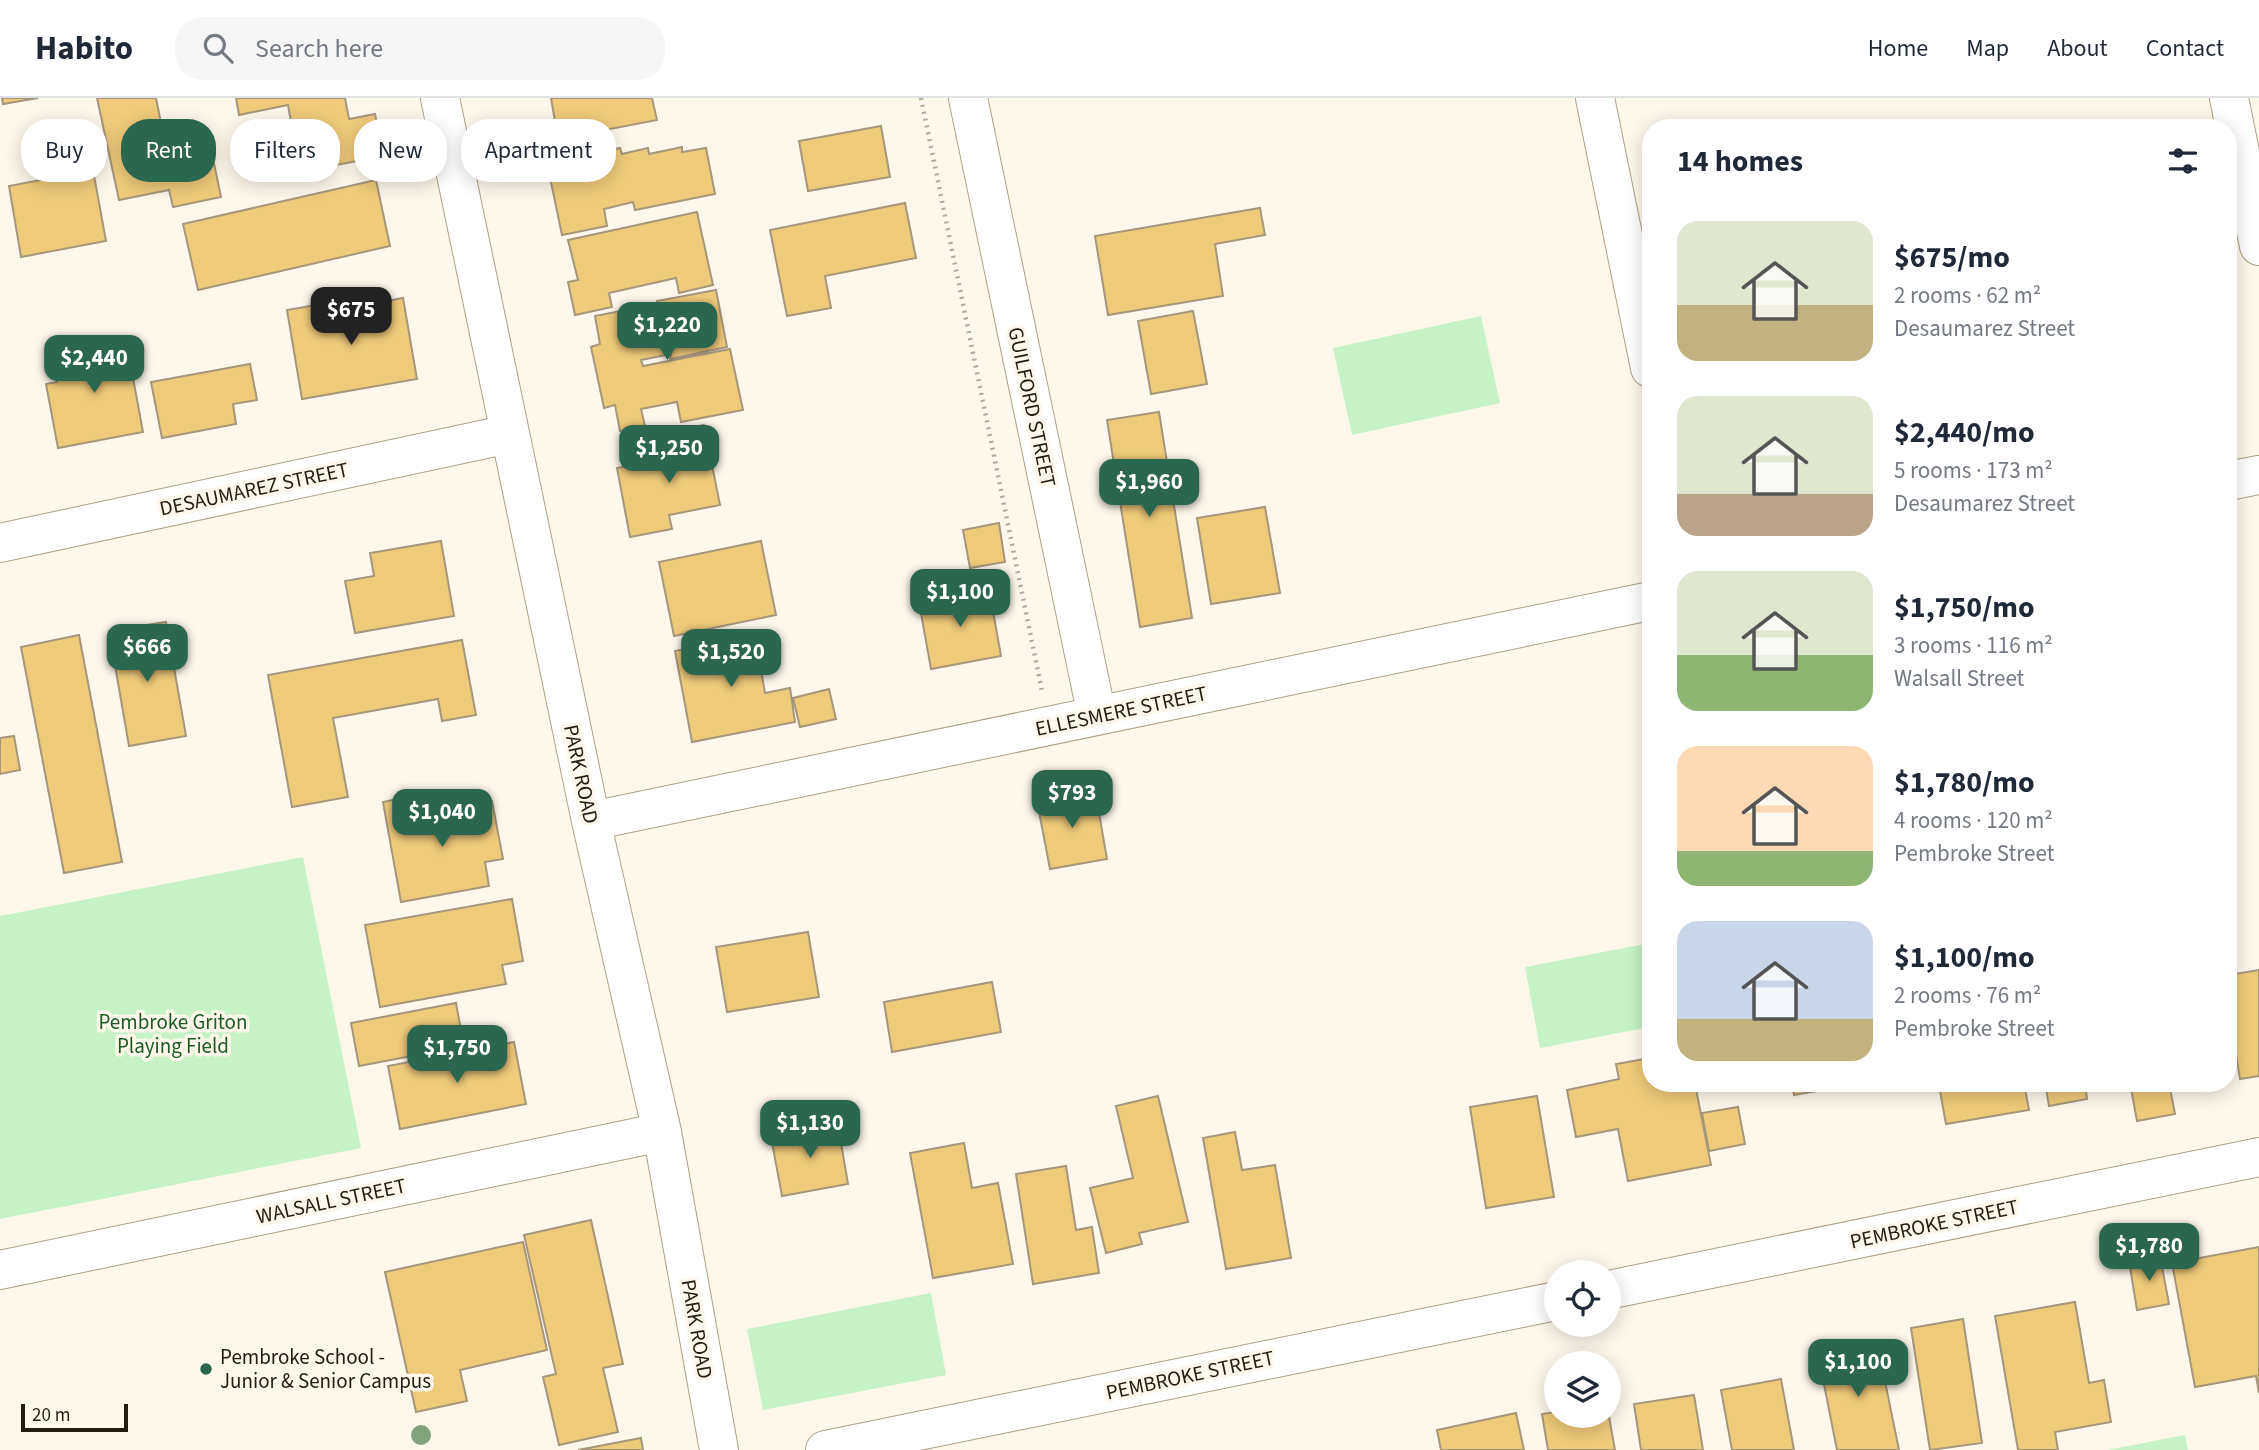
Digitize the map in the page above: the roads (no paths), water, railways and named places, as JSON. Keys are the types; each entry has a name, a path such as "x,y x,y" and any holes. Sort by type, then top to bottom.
{"street":[{"name":"PARK ROAD","path":"440,98 591,821 662,1132 719,1450"},
{"name":"GUILFORD STREET","path":"968,98 1097,716"},
{"path":"1595,98 1642,329"},
{"path":"2229,98 2233,119"},
{"path":"2237,137 2259,246"},
{"name":"DESAUMAREZ STREET","path":"0,543 509,434"},
{"path":"2237,479 2259,475"},
{"name":"ELLESMERE STREET","path":"591,821 1642,603"},
{"name":"WALSALL STREET","path":"0,1270 662,1132"},
{"name":"PEMBROKE STREET","path":"1621,1287 2259,1157"},
{"name":"PEMBROKE STREET","path":"825,1450 1544,1303"}],"place":[{"name":"Pembroke School - Junior & Senior Campus","path":"206,1369"}],"park label":[{"name":"Pembroke Griton Playing Field","path":"173,1034"}]}
